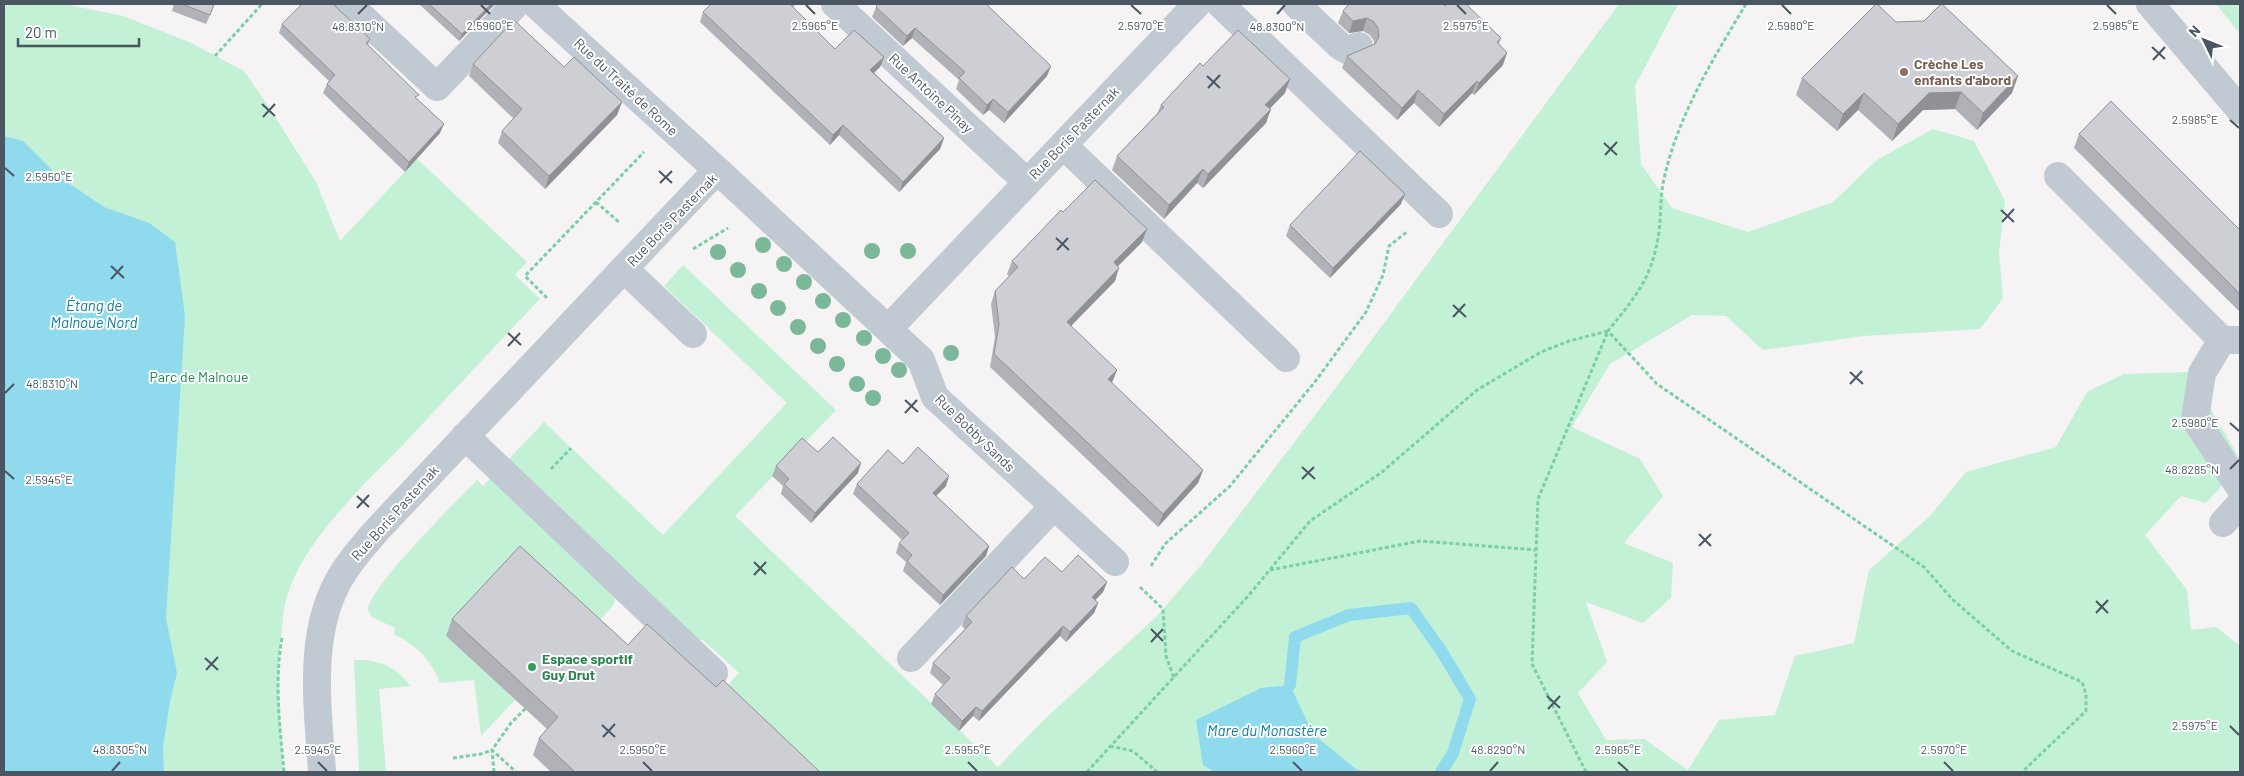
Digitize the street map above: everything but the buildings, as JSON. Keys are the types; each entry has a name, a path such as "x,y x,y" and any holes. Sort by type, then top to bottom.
{"street":[{"path":"348,4 437,87 516,4"},
{"name":"Rue du Traité de Rome","path":"535,4 717,170"},
{"name":"Rue Antoine Pinay","path":"835,4 1027,182"},
{"name":"Rue Boris Pasternak","path":"322,772 317,661 322,627 332,594 343,574 371,537 717,170 888,330 1197,4"},
{"path":"1220,4 1435,209"},
{"path":"1296,4 1340,46 1347,50 1358,46"},
{"path":"2150,4 2240,110"},
{"path":"1063,145 1286,358"},
{"path":"2058,176 2231,340 2202,373 2195,419 2240,488"},
{"path":"624,269 693,334"},
{"name":"Rue Bobby Sands","path":"888,330 921,360 935,397 1115,562"},
{"path":"465,436 714,673"},
{"path":"911,658 1053,507"}],"path":[{"path":"215,56 262,4"},
{"path":"1586,772 1532,664 1538,499 1608,331 1642,287 1653,261 1664,179 1686,114 1704,74 1746,4"},
{"path":"689,252 737,222 753,204"},
{"path":"1149,569 1165,544 1230,486 1314,382 1366,312 1383,275 1388,246 1435,209"},
{"path":"1087,772 1174,678 1310,521 1382,472 1477,390 1541,352 1569,340 1608,331"},
{"path":"1608,331 1657,384 1924,567 1952,600 2012,651 2082,682 2086,694 2086,711 2022,772"},
{"path":"1269,570 1420,541 1536,550"},
{"path":"1115,562 1163,609 1166,656 1174,678"},
{"path":"453,758 481,754 492,750 511,723 529,706"},
{"path":"1110,746 1133,751 1157,772"},
{"path":"492,750 494,772"},
{"path":"492,750 516,772"}],"green space":[{"name":"Parc de Malnoue","path":"4,4 64,4 123,16 189,42 244,71 316,182 340,241 417,159 527,262 515,275 540,299 337,514 303,561 291,586 284,610 281,630 279,670 284,772 4,772"},
{"path":"1619,4 1678,4 1635,86 1641,164 1672,208 1748,232 1833,202 1877,160 1933,129 1974,141 2005,201 1999,253 2003,298 1980,329 1864,336 1763,350 1726,316 1692,315 1610,364 1572,427 1640,459 1663,496 1624,543 1673,563 1671,598 1643,623 1586,602 1607,662 1578,693 1606,740 1644,739 1688,770 1719,720 1775,715 1795,656 1854,643 1869,570 1930,516 1966,472 2056,447 2087,392 2124,374 2189,372 2240,459 2240,466 2206,503 2181,496 2145,535 2187,590 2191,630 2216,627 2240,646 2240,772 797,772 717,697 739,673 702,639 699,641 509,459 544,422 663,535 787,403 664,286 683,265 836,410 735,516 998,767 1046,718 1156,617 1202,564 1359,357"},
{"path":"2216,4 2240,4 2240,34"},
{"path":"493,475 616,596 613,606 565,656 446,636 515,700 481,736 474,680 440,683 432,667 422,654 394,634 395,628 372,617 368,610 372,598 415,544 477,480 483,486"},
{"path":"354,660 371,661 386,665 399,673 410,686 379,689 386,772 359,772"}],"water":[{"name":"Étang de Malnoue Nord","path":"4,136 23,141 58,176 104,207 149,223 175,242 185,316 166,618 177,673 163,747 164,772 4,772"},
{"name":"Mare du Monastère","path":"1290,685 1313,734 1356,769 1365,772 1214,772 1203,765 1196,720 1261,688"}],"waterway":[{"path":"1290,685 1295,637 1349,615 1411,608 1442,652 1470,699 1453,753 1441,772"}],"place":[{"name":"Crèche Les enfants d'abord","path":"1904,72"},
{"name":"Espace sportif Guy Drut","path":"532,667"}]}
